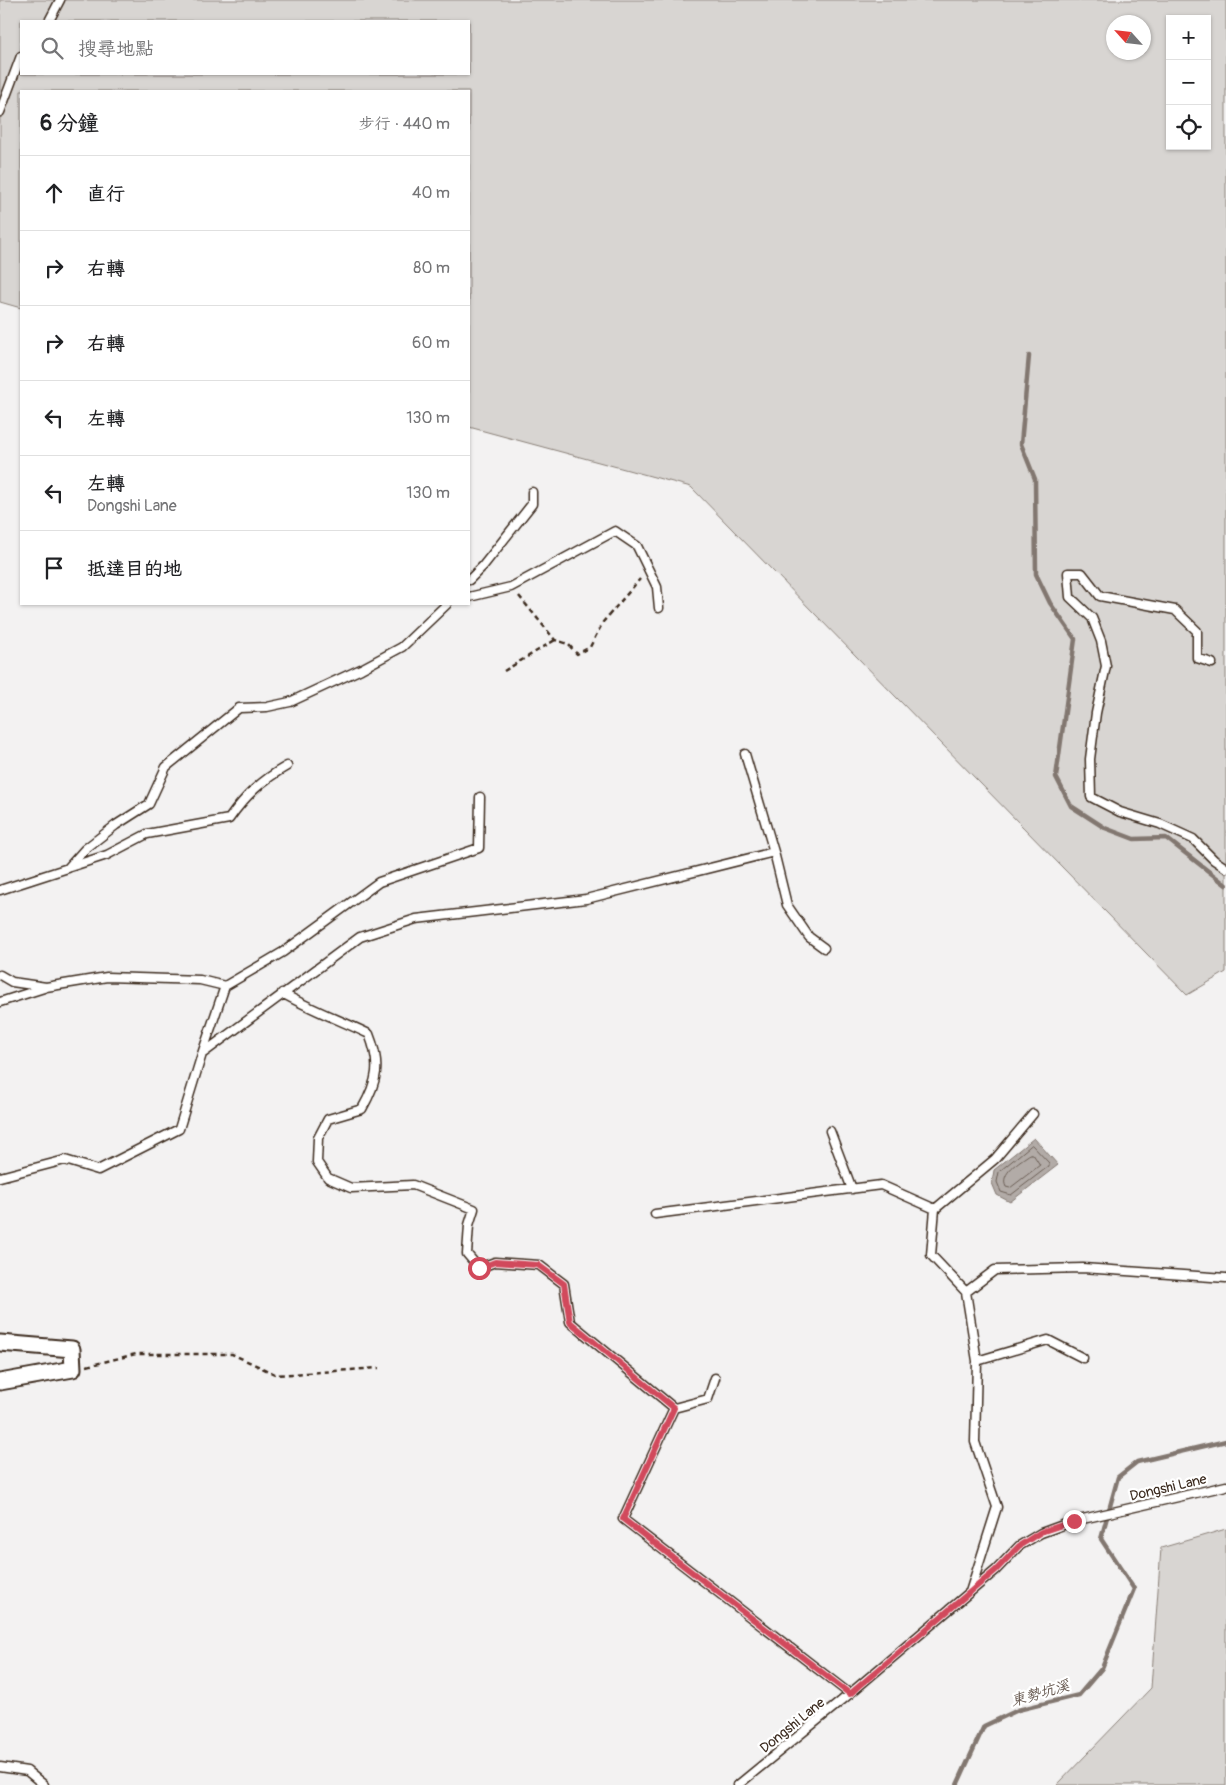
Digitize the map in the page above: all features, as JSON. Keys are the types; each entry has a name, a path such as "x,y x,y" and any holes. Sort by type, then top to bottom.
{"street":[{"path":"0,1344 72,1349 73,1369 0,1382"}],"lane":[{"path":"50,20 60,0"},
{"path":"0,112 17,61 20,57"},
{"path":"470,579 483,566 532,504 532,492"},
{"path":"470,597 511,587 615,531 637,546 657,588 659,608"},
{"path":"1212,663 1197,658 1197,631 1175,610 1100,596 1082,573 1068,573 1070,597 1092,618 1101,641 1106,666 1096,713 1090,759 1091,797 1120,812 1160,824 1193,839 1214,860 1226,868"},
{"path":"68,868 85,849 116,825 149,804 166,767 239,708 268,707 290,702 361,669 402,647 446,605"},
{"path":"745,754 774,852 786,905 809,937 824,948"},
{"path":"0,890 106,855 147,834 228,819 264,779 287,766"},
{"path":"0,1177 65,1160 98,1170 179,1129 225,986 283,952 379,882 479,848 480,797"},
{"path":"202,1054 360,937 416,919 586,899 774,852"},
{"path":"0,976 12,982 46,987"},
{"path":"0,1002 46,987 107,977 200,980 225,986"},
{"path":"282,993 313,1010 334,1017 369,1034 377,1055 375,1087 362,1109 328,1119 318,1138 317,1162 328,1178 351,1188 413,1185 474,1209 469,1225 467,1254 479,1268 495,1262 538,1265 558,1279 564,1284 570,1322 674,1408"},
{"path":"970,1592 997,1507 975,1442 977,1360 966,1292 931,1254 935,1209 996,1159 1033,1114"},
{"path":"830,1131 852,1189"},
{"path":"655,1214 880,1185 935,1209"},
{"path":"966,1292 995,1270 1083,1268 1226,1278"},
{"path":"977,1360 1048,1340 1083,1358"},
{"path":"674,1408 708,1399 715,1378"},
{"path":"674,1408 623,1519 850,1694"},
{"name":"Dongshi Lane","path":"738,1785 850,1694 970,1592 1019,1546 1041,1532 1098,1515 1226,1486"},
{"path":"0,1768 27,1771 44,1785"}],"path":[{"path":"511,587 555,640 568,644 577,654 590,647 603,622 633,586 650,570"},
{"path":"504,671 555,640"},
{"path":"73,1369 136,1354 232,1354 277,1375 379,1368"}],"shaded area":[{"path":"0,0 1226,0 1226,972 1187,995 691,487 470,427 470,90 20,90 20,308 0,302"},
{"path":"1226,1529 1226,1785 1057,1785 1151,1688 1161,1548"}],"water":[{"path":"1034,1138 1058,1165 1010,1202 997,1195 992,1183 994,1170"}],"waterway":[{"path":"1029,356 1021,444 1035,479 1036,574 1050,603 1075,639 1056,777 1071,806 1105,828 1134,839 1166,838 1226,885"},
{"name":"東勢坑溪","path":"957,1785 984,1726 1018,1710 1079,1695 1102,1668 1134,1589 1101,1539 1118,1477 1137,1462 1226,1441"}],"route":[{"path":"479,1268 495,1262 538,1265 564,1284 570,1322 674,1408 623,1519 850,1694 996,1570 1019,1546 1041,1532 1074,1521"}]}
